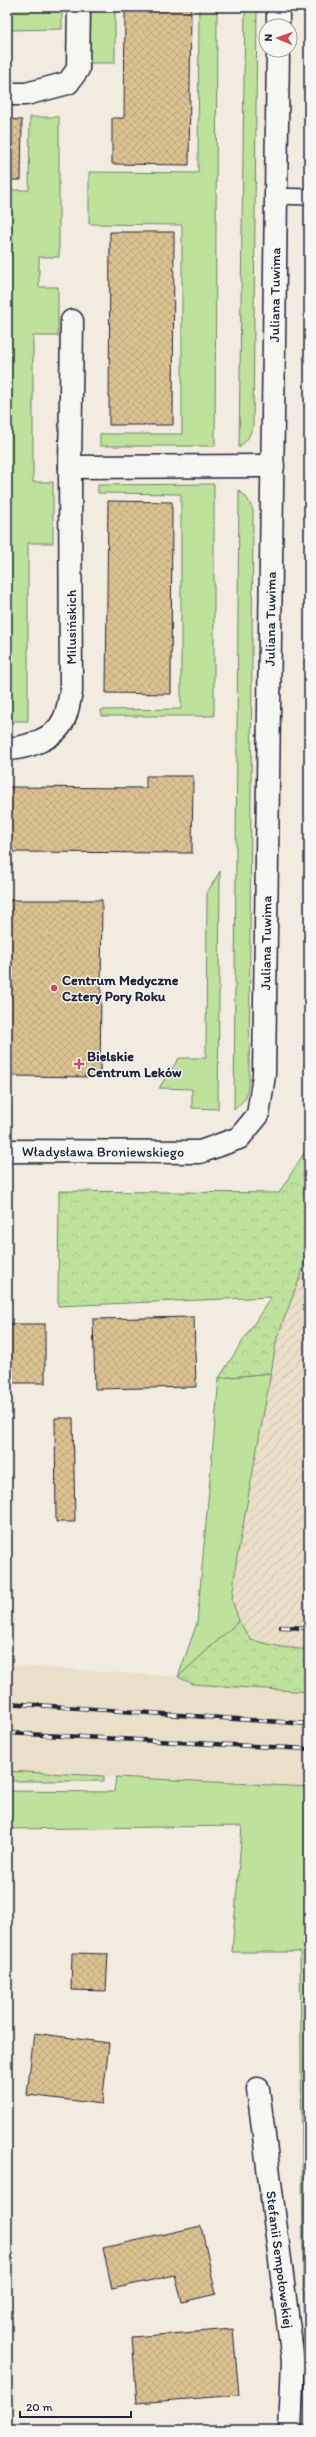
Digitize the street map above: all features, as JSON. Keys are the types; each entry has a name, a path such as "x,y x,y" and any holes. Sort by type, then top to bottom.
{"street":[{"path":"7,94 26,94 68,83 78,69 79,7"},
{"path":"278,7 278,18"},
{"name":"Juliana Tuwima","path":"200,1152 239,1138 258,1115 264,1076 278,58"},
{"name":"Milusińskich","path":"7,749 34,744 58,729 64,719 71,692 70,467 72,321"},
{"path":"70,467 273,466"},
{"name":"Władysława Broniewskiego","path":"7,1151 200,1152"},
{"name":"Stefanii Sempołowskiej","path":"258,2089 293,2361 290,2430"}],"lane":[{"path":"276,196 309,197"}],"shaded area":[{"path":"309,1253 309,1650 281,1647 251,1640 239,1621 232,1600 236,1563 277,1338"},
{"path":"7,1665 178,1677 193,1684 309,1692 309,1787 7,1771"}],"green space":[{"path":"7,7 62,7 62,29 7,30"},
{"path":"88,7 115,7 115,63 88,63"},
{"path":"199,7 217,7 215,446 100,446 100,434 182,434 182,225 89,224 89,172 198,173"},
{"path":"245,7 257,7 253,427 248,438 239,448"},
{"path":"30,117 59,117 59,257 39,257 39,287 58,287 58,336 33,336 33,482 53,482 53,543 28,543 28,721 7,721 7,190 29,190"},
{"path":"214,484 214,716 102,716 101,710 181,709 181,494 98,493 98,485"},
{"path":"239,490 247,498 253,510 249,1081 246,1098 234,1110"},
{"path":"220,871 218,1109 192,1108 192,1089 159,1088 179,1058 206,1058 207,893"},
{"path":"309,1145 309,1253 277,1338 271,1373 219,1378 271,1297 58,1306 59,1191 279,1193"},
{"path":"271,1373 236,1563 232,1600 239,1621 178,1677 197,1623 219,1378"},
{"path":"239,1621 251,1640 281,1647 309,1650 309,1692 193,1684 178,1677"},
{"path":"7,1771 104,1776 104,1781 7,1781"},
{"path":"116,1777 309,1787 309,2361 304,2361 300,1952 232,1952 242,1826 7,1829 7,1791 114,1792"}],"building":[{"path":"125,7 191,7 189,165 112,164 112,118 124,118"},
{"path":"7,119 22,120 21,180 7,180"},
{"path":"110,232 174,232 173,425 109,425"},
{"path":"108,501 172,502 171,694 106,693"},
{"path":"146,776 193,776 192,853 7,852 7,787 146,788"},
{"name":"Centrum Medyczne Cztery Pory Roku","path":"7,900 102,900 100,1077 7,1076"},
{"path":"194,1317 196,1387 95,1389 93,1319"},
{"path":"7,1324 45,1324 45,1383 7,1383"},
{"path":"55,1418 73,1418 75,1522 56,1522"},
{"path":"72,1953 108,1954 106,1991 71,1990"},
{"path":"34,2033 109,2043 102,2104 27,2095"},
{"path":"201,2226 216,2294 182,2302 175,2275 112,2289 103,2248"},
{"path":"233,2329 239,2395 137,2403 132,2337"}],"railway":[{"path":"281,1627 309,1628"},
{"path":"7,1703 309,1724"},
{"path":"7,1733 309,1749"}],"place":[{"name":"Centrum Medyczne Cztery Pory Roku","path":"54,988"},
{"name":"Bielskie Centrum Leków","path":"79,1064"}]}
